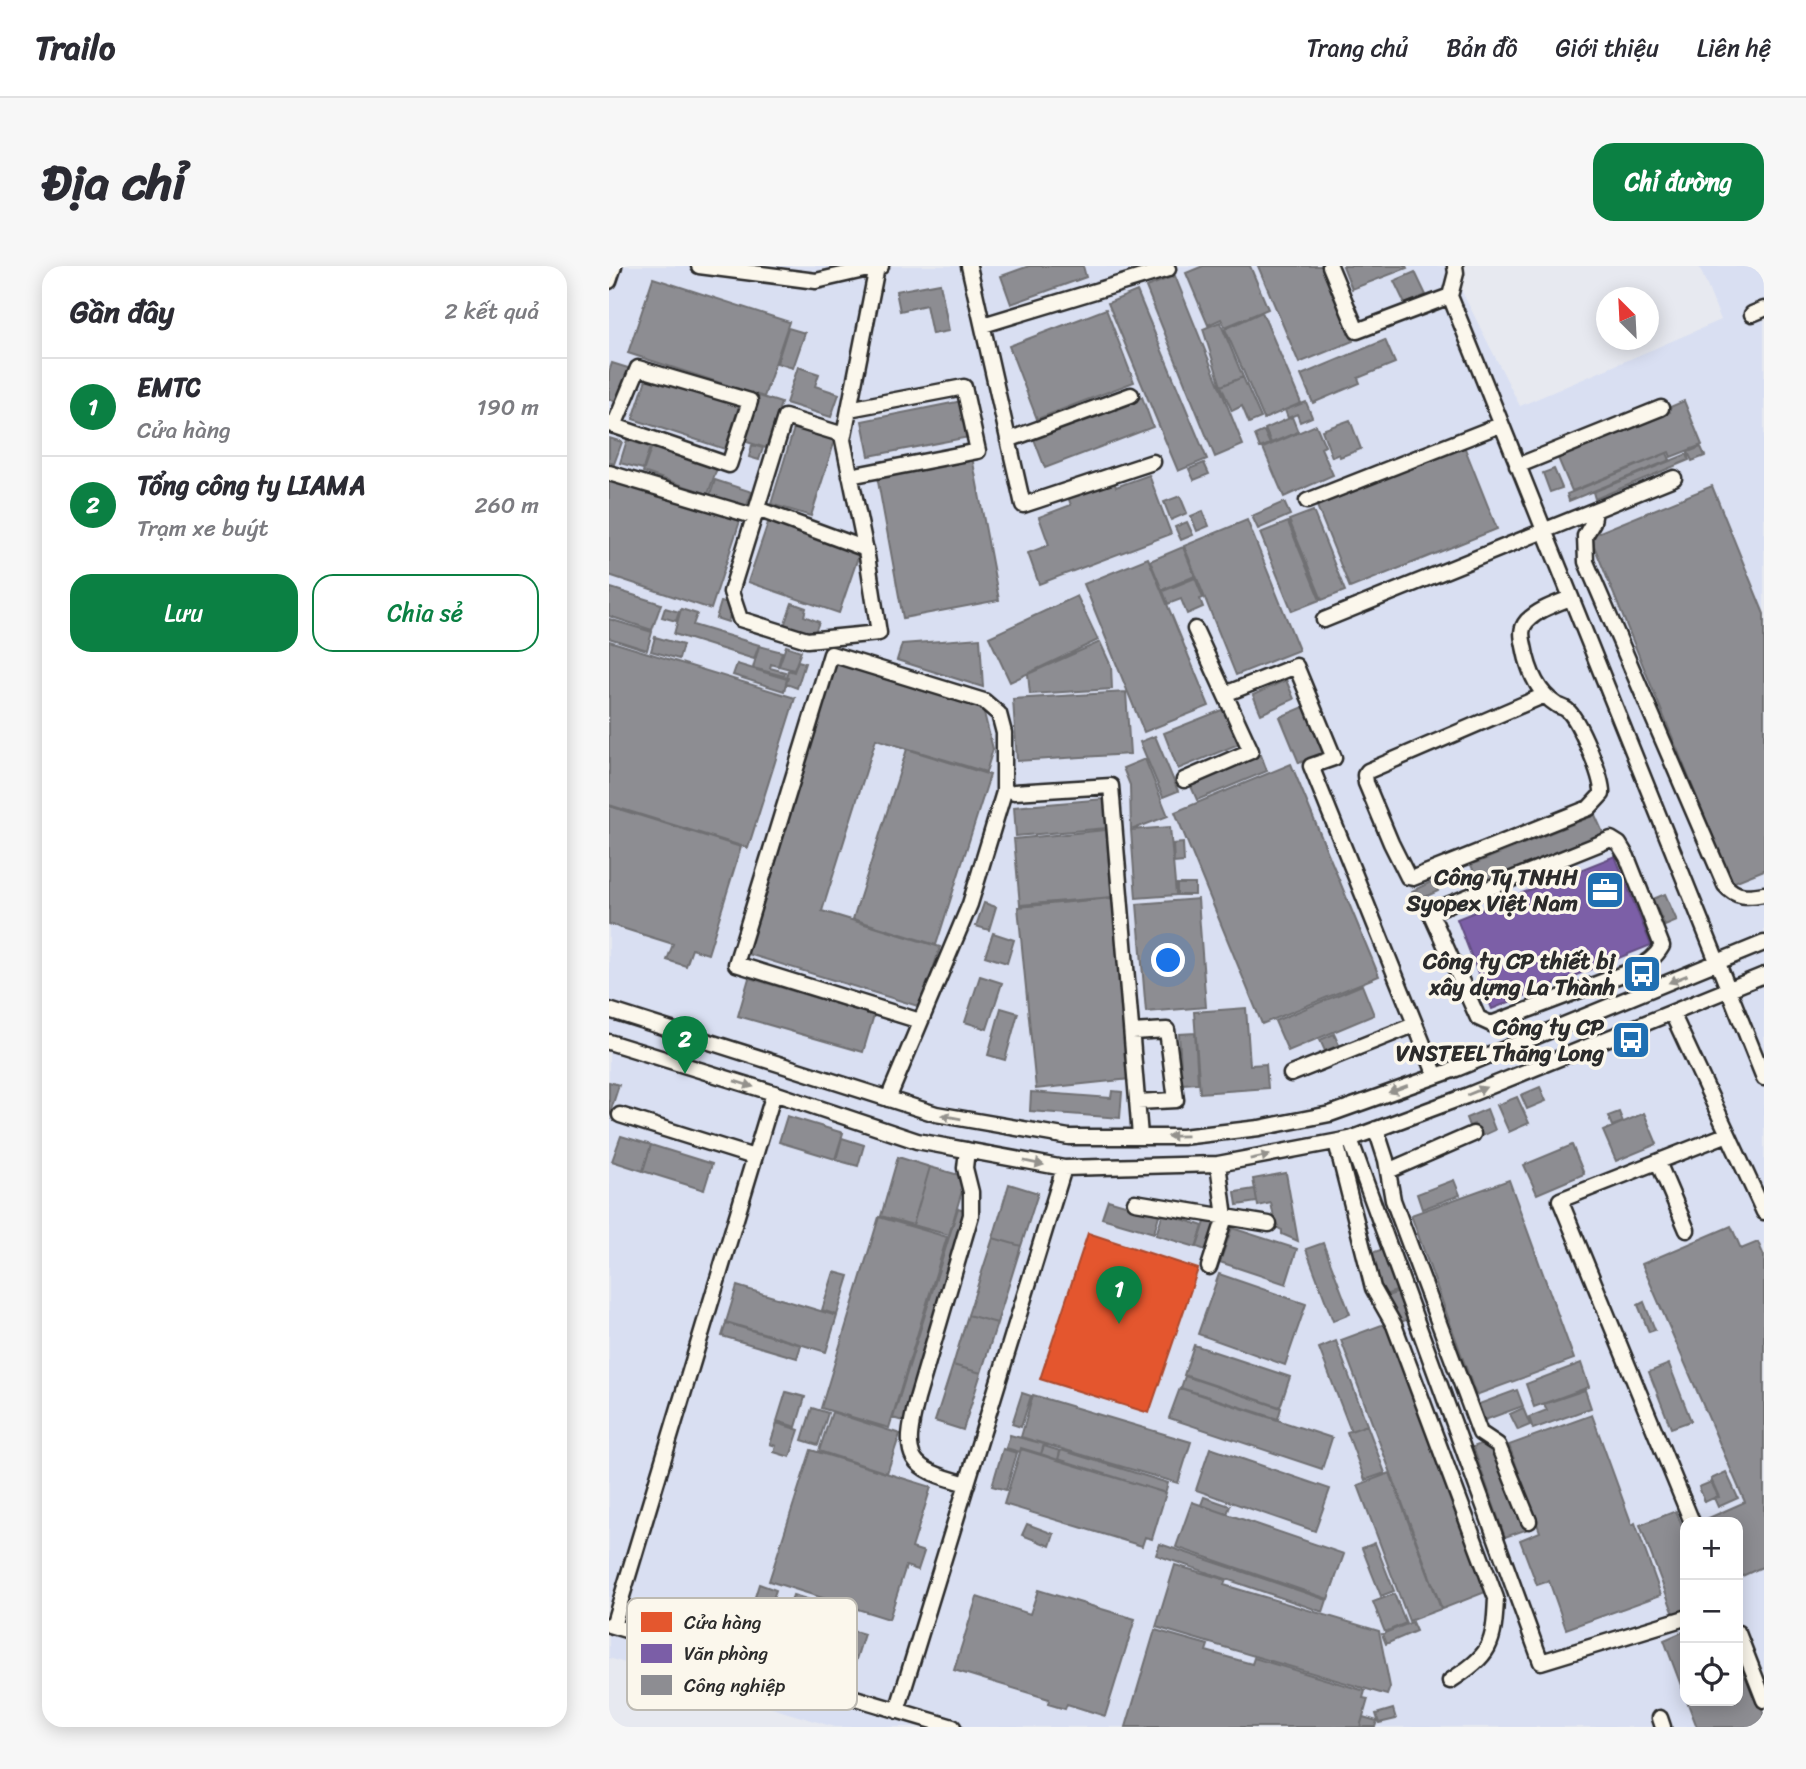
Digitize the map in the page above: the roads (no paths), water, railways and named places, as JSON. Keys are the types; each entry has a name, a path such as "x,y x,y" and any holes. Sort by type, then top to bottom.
{"street":[{"path":"609,281 614,266"},
{"path":"699,266 816,281 879,266 843,440 866,549 879,633 807,640 740,619 731,592 785,417 844,435"},
{"path":"969,266 1023,505 1153,462"},
{"path":"1330,266 1357,331 1450,296"},
{"path":"1455,266 1456,273 1450,296 1764,1078"},
{"path":"983,325 1170,267"},
{"path":"638,368 750,401 729,465 611,425 638,368"},
{"path":"849,409 964,387 978,451 850,476"},
{"path":"1008,440 1131,395"},
{"path":"1517,466 1661,408"},
{"path":"1307,501 1500,425"},
{"path":"609,472 755,512 866,549"},
{"path":"1324,620 1674,478"},
{"path":"1595,511 1593,522 1585,536 1586,562 1725,885 1732,893 1740,896 1764,894"},
{"path":"1545,695 1368,771 1365,775 1366,783 1408,877 1413,878 1581,811 1602,794 1592,757 1568,710 1545,695 1529,673 1521,630 1527,621 1541,610 1570,598"},
{"path":"1184,780 1251,751 1195,629"},
{"path":"888,1098 921,1021 970,904 1004,792 1004,733 999,714 984,701 831,654 736,964 921,1021"},
{"path":"1225,694 1296,666 1334,758 1311,766 1413,1025 1436,1076"},
{"path":"1014,792 1111,786 1140,1136"},
{"path":"1611,839 1619,844 1627,857 1661,946 1657,955 1636,969 1491,1024 1478,1018 1431,914 1435,910 1611,839"},
{"path":"609,1010 936,1114 1069,1137 1182,1137 1259,1128 1318,1116 1436,1076 1764,943"},
{"path":"609,1042 917,1141 1063,1168 1218,1164 1343,1141 1466,1096 1764,975"},
{"path":"1672,1013 1764,1212"},
{"path":"1291,1074 1413,1025"},
{"path":"1132,1032 1167,1030 1176,1100 1137,1102"},
{"path":"611,1625 774,1093"},
{"path":"620,1115 754,1157"},
{"path":"1375,1129 1388,1171 1393,1200 1479,1433 1498,1445 1529,1521"},
{"path":"1388,1171 1473,1134"},
{"path":"1690,1517 1560,1200 1728,1134"},
{"path":"1343,1141 1541,1661 1680,1619"},
{"path":"1343,1141 1373,1288 1394,1325 1496,1598 1495,1632 1486,1653 1476,1664 1450,1682"},
{"path":"967,1150 965,1168 971,1192 971,1215 917,1399 908,1446 912,1456 933,1475 967,1484"},
{"path":"1658,1162 1686,1230"},
{"path":"1209,1267 1225,1217 1218,1164"},
{"path":"897,1710 1063,1168"},
{"path":"1136,1202 1269,1224"},
{"path":"1742,1643 1764,1700"},
{"path":"857,1698 953,1727"}],"place":[{"name":"Công Ty TNHH Syopex Việt Nam","path":"1605,890"},
{"name":"Công ty CP thiết bị xây dựng La Thành","path":"1642,974"},
{"name":"Công ty CP VNSTEEL Thăng Long","path":"1631,1040"},
{"name":"Tổng công ty LIAMA","path":"685,1074"},
{"name":"EMTC","path":"1119,1324"}]}
